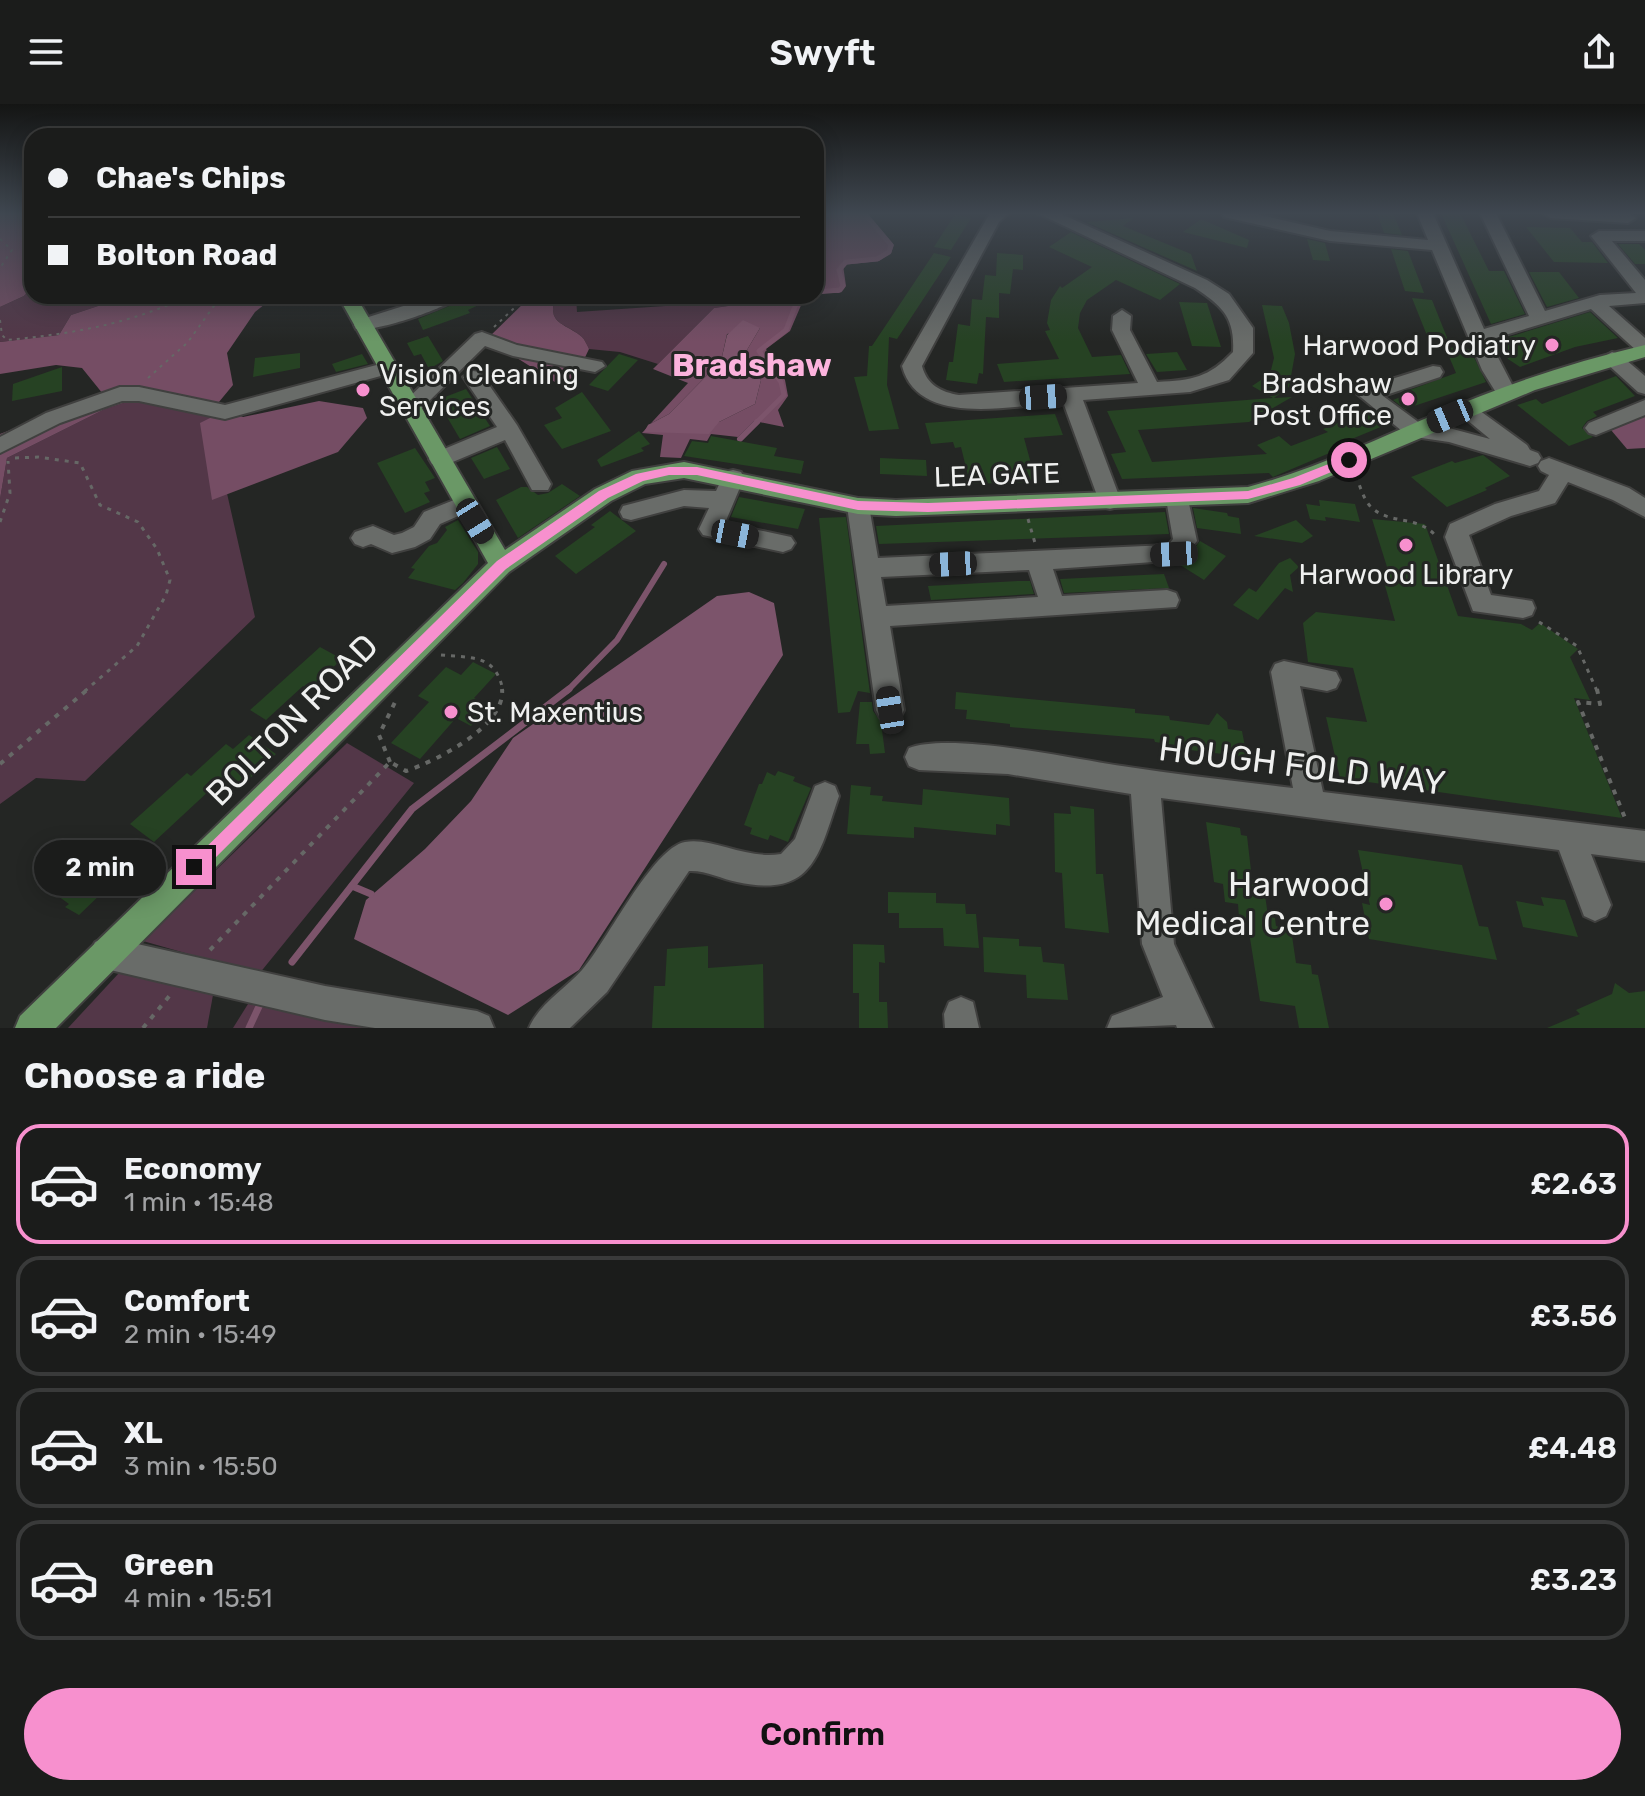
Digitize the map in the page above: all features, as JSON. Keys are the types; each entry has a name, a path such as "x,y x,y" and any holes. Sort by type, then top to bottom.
{"main road":[{"path":"351,304 501,565"},
{"name":"LEA GATE","path":"501,565 603,495 640,477 684,470 858,506 912,508 1248,495 1272,490 1349,460 1507,394 1645,349"},
{"name":"BOLTON ROAD","path":"32,1028 106,953 421,659 501,565"}],"street":[{"path":"971,256 912,366 914,377 930,394 959,402 1151,390 1204,382 1235,365 1243,353 1245,341 1239,319 1223,298 1201,284 1140,256"},
{"path":"1444,256 1492,370 1507,394"},
{"path":"1509,256 1540,319"},
{"path":"1616,256 1645,292"},
{"path":"1477,337 1612,299 1645,298"},
{"path":"1595,303 1645,349"},
{"path":"363,325 432,304"},
{"path":"1122,316 1121,330 1151,390"},
{"path":"410,408 482,338 513,350 595,366"},
{"path":"1612,358 1645,387"},
{"path":"0,446 87,404 120,394 139,394 213,410 235,411 388,368"},
{"path":"1433,372 1367,394 1415,431 1449,435 1530,458"},
{"path":"473,377 510,430 540,484"},
{"path":"1071,395 1110,501"},
{"path":"1596,428 1645,407"},
{"path":"1458,413 1490,440 1621,494 1645,509"},
{"path":"440,459 510,430"},
{"path":"1526,614 1482,604 1457,537 1458,530 1503,510 1547,497 1553,492 1562,471"},
{"path":"733,478 711,529 783,543"},
{"path":"631,512 684,498 723,500"},
{"path":"868,568 1174,554 1185,541 1177,499"},
{"path":"363,538 373,535 392,544 407,541 422,533 432,518 464,504"},
{"path":"858,506 890,710"},
{"path":"1039,560 1053,605"},
{"path":"875,617 1167,600"},
{"path":"1311,804 1284,672 1327,680"},
{"name":"HOUGH FOLD WAY","path":"919,757 950,744 1145,783 1645,846"},
{"path":"1124,1028 1190,1017 1158,944 1145,783"},
{"path":"546,1028 595,980 673,865 683,857 695,856 765,872 788,867 804,853 825,796"},
{"path":"1569,836 1595,905"},
{"path":"106,953 325,1003 477,1028"}],"path":[{"path":"0,320 2,335 7,340 73,334 163,310 174,304"},
{"path":"139,394 146,388 139,386 188,342 215,304"},
{"path":"482,338 518,304"},
{"path":"0,522 9,506 12,489 7,458 68,459 80,463 100,505 138,522 157,549 170,580 166,595 137,646 0,764"},
{"path":"1349,460 1371,507 1386,516 1426,523 1435,532 1439,546"},
{"path":"1023,504 1039,560"},
{"path":"1526,614 1577,646 1600,696 1600,704 1578,702 1626,822"},
{"path":"421,659 442,655"},
{"path":"399,696 379,735 390,762 406,771 419,768 455,748 498,710 503,697 498,671 482,659 442,655 421,659"},
{"path":"143,1028 189,972 390,762"}],"shaded area":[{"path":"0,256 24,256 24,296 0,307"},
{"path":"824,256 886,256 879,261 843,265 846,286 839,293 824,293"},
{"path":"24,296 24,304 104,304 71,315 59,335 0,342 0,307"},
{"path":"104,304 265,304 255,312 227,353 233,385 209,414 139,398 105,409 7,458 0,499 0,434 103,394 82,368 56,365 0,374 0,342 59,335 71,315"},
{"path":"523,304 554,304 555,318 582,337 589,349 569,391 487,339"},
{"path":"576,304 577,312 680,304 742,304 714,308 658,364 620,352 589,349 582,337 555,318 553,306"},
{"path":"742,304 802,304 790,331 766,349 785,380 788,396 778,410 784,427 754,421 738,437 711,434 707,441 690,439 681,458 660,457 663,435 642,433 649,425 719,422 755,404 761,380 744,355 760,328 727,334 721,361 669,414 651,424 688,383 653,369 714,308"},
{"path":"743,320 760,328 744,355 761,380 755,404 719,422 709,434 644,432 648,425 669,414 721,361 727,335"},
{"path":"139,398 209,414 255,617 85,781 36,778 0,804 0,499 7,458 105,409"},
{"path":"319,401 363,408 367,418 338,452 212,500 200,423 226,410 243,417"},
{"path":"1645,416 1645,448 1627,449 1611,430"},
{"path":"749,592 774,603 783,655 579,970 508,1015 354,939 366,900 425,849 471,801 513,738 717,596"},
{"path":"347,743 414,783 259,974 143,941"},
{"path":"119,973 213,995 207,1028 68,1028"},
{"path":"248,1004 399,1028 233,1028"}],"building":[{"path":"932,256 951,257 897,339 889,337 887,385 899,429 869,431 854,377 867,376 869,346 872,346"},
{"path":"997,256 1023,256 1023,270 1013,269 1010,294 999,293 999,318 986,317 983,374 979,373 977,384 946,380 949,362 953,362 958,324 970,326 972,299 982,300 985,275 996,276"},
{"path":"1069,256 1122,256 1180,284 1160,300 1116,280 1087,300 1080,313 1078,328 1092,357 1121,355 1130,374 1004,382 997,364 1059,359 1045,331 1050,330 1047,323 1051,300 1060,286 1062,288 1092,267"},
{"path":"1163,256 1192,256 1197,271"},
{"path":"1312,256 1329,256 1330,261 1313,260"},
{"path":"1393,256 1410,256 1424,293 1405,291"},
{"path":"1460,256 1482,256 1489,271 1504,271 1525,314 1491,324"},
{"path":"1549,256 1603,256 1608,263 1554,262"},
{"path":"1628,256 1645,256 1645,264 1635,264"},
{"path":"1529,272 1559,272 1579,298 1547,307"},
{"path":"1412,298 1432,300 1448,340 1428,338"},
{"path":"1179,302 1207,303 1221,347 1192,346"},
{"path":"454,304 481,304 468,310 470,313 423,330 418,319"},
{"path":"1262,305 1282,306 1289,323 1295,354 1289,387 1274,398 1292,397 1249,422 1138,430 1152,462 1267,454 1257,445 1279,436 1291,446 1328,432 1323,429 1371,409 1388,424 1342,443 1346,446 1273,477 1269,473 1122,479 1111,454 1126,452 1107,411 1273,398 1252,386 1270,374 1274,358"},
{"path":"1590,312 1618,338 1575,347 1520,367 1508,359 1499,340"},
{"path":"428,336 443,361 429,369 421,354 414,356 407,343"},
{"path":"1445,347 1470,349 1486,382 1405,409 1393,400 1413,392 1407,391 1456,373"},
{"path":"1177,352 1187,370 1157,372 1146,354"},
{"path":"300,353 300,368 253,377 255,358"},
{"path":"362,354 368,364 336,372 332,364"},
{"path":"619,354 638,360 608,391 589,385"},
{"path":"62,367 62,391 12,401 13,384"},
{"path":"1616,376 1635,396 1593,412 1597,416 1582,428 1593,437 1569,446 1517,405 1536,399 1542,404"},
{"path":"466,389 490,426 460,439 437,400"},
{"path":"582,392 611,431 562,449 544,425 562,418 555,408"},
{"path":"1055,414 1063,435 1024,438 1036,482 970,484 961,447 955,448 953,442 931,444 925,423"},
{"path":"639,431 650,444 641,448 644,451 601,467 597,460"},
{"path":"711,436 777,448 774,456 804,461 801,474 684,456 692,441 708,443"},
{"path":"497,447 510,469 484,479 471,458"},
{"path":"415,448 435,478 425,482 430,491 424,493 430,502 405,513 377,463"},
{"path":"1483,455 1510,476 1485,488 1487,490 1447,507 1411,477 1452,461 1455,463"},
{"path":"880,458 926,460 927,476 880,474"},
{"path":"562,484 580,496 518,538 496,500 521,487 527,487 538,495"},
{"path":"739,497 805,509 798,529 731,517"},
{"path":"1319,500 1355,504 1360,522 1325,517 1326,521 1310,519 1306,504 1320,506"},
{"path":"1193,508 1239,518 1241,534 1197,528"},
{"path":"610,511 636,531 576,574 555,556 595,527 591,525"},
{"path":"1165,512 1169,534 879,544 876,526"},
{"path":"846,517 870,693 858,691 850,712 838,713 819,518"},
{"path":"1372,519 1425,524 1458,616 1521,624 1532,630 1540,623 1578,649 1570,657 1590,700 1574,698 1622,818 1340,778 1326,717 1367,722 1353,668 1308,662 1303,623 1316,612 1395,621 1384,582 1392,583"},
{"path":"458,520 478,552 478,564 463,583 455,590 408,578 415,569 411,568 429,546 437,543 447,530 445,527"},
{"path":"1296,520 1313,536 1302,543 1254,536"},
{"path":"1200,541 1226,556 1204,580 1177,563 1184,562"},
{"path":"1290,558 1299,567 1290,575 1293,592 1285,588 1258,620 1233,605 1249,588 1256,592 1279,563"},
{"path":"1164,574 1169,588 1064,593 1060,579"},
{"path":"1030,581 1034,594 931,600 928,586"},
{"path":"320,647 342,659 309,690 303,686 266,720 250,710"},
{"name":"St. Maxentius","path":"473,662 496,674 474,698 489,706 471,726 456,718 420,759 391,743 429,702 418,696 446,667 461,675"},
{"path":"956,692 1135,709 1135,713 1169,716 1170,720 1209,725 1217,713 1227,722 1228,729 1242,731 1247,757 1190,750 1189,747 1155,742 1154,739 1010,727 1010,724 966,719 967,710 955,709"},
{"path":"860,702 872,702 873,711 881,722 885,753 870,754 869,744 856,744"},
{"path":"249,735 276,754 241,787 225,776 154,842 130,824 187,773 191,776 226,744 233,749"},
{"path":"778,771 795,777 793,781 811,788 788,842 770,835 768,840 750,834 752,828 744,825 759,784 762,784 767,772 775,776"},
{"path":"851,785 871,787 870,795 883,796 882,801 922,805 923,789 1009,798 1010,826 996,824 996,835 914,827 914,838 847,834"},
{"path":"1070,806 1094,809 1096,874 1103,874 1109,933 1065,928 1062,873 1055,872 1054,813 1071,814"},
{"path":"1206,822 1240,828 1241,835 1247,836 1252,879 1263,881 1268,916 1275,918 1276,926 1291,929 1296,963 1311,965 1312,974 1318,975 1329,1028 1299,1028 1295,1006 1260,1001 1249,932 1240,931 1238,904 1225,902 1223,884 1214,882"},
{"path":"110,848 132,864 79,915 65,907 69,904 58,896 92,865 88,862 99,852 103,854"},
{"name":"Harwood Medical Centre","path":"1358,850 1462,865 1479,926 1488,927 1497,960 1369,939 1362,903 1370,905"},
{"path":"888,892 936,893 936,903 965,904 966,914 976,914 979,948 944,946 943,928 899,928 899,913 888,913"},
{"path":"1541,897 1565,900 1578,937 1523,927 1516,901 1544,906"},
{"path":"983,937 1019,939 1019,946 1041,947 1043,962 1064,964 1068,1000 1027,998 1026,975 984,972"},
{"path":"853,944 884,945 885,963 879,962 879,1002 887,1002 888,1028 859,1028 859,993 853,993"},
{"path":"708,946 708,968 763,964 764,1028 652,1028 654,986 665,986 667,949"},
{"path":"1615,983 1629,993 1645,991 1645,1028 1547,1028 1580,1014 1576,1010 1612,994"}],"waterway":[{"path":"824,291 840,290 843,286 839,270 846,262 882,256"},
{"path":"740,439 784,395 781,382 759,351 786,330 796,304"},
{"path":"569,689 617,640 664,564"},
{"path":"292,962 412,809 569,689"},
{"path":"352,886 371,894"},
{"path":"249,1028 262,1000"}],"place":[{"name":"Harwood Podiatry","path":"1552,345"},
{"name":"Vision Cleaning Services","path":"363,390"},
{"name":"Bradshaw Post Office","path":"1408,399"},
{"name":"Harwood Library","path":"1406,545"},
{"name":"St. Maxentius","path":"451,712"},
{"name":"Harwood Medical Centre","path":"1386,904"}],"district":[{"name":"Bradshaw","path":"752,365"}],"route":[{"path":"194,867 501,565 614,488 640,477 669,471 697,471 858,506 928,508 1248,495 1296,482 1349,460"}]}
